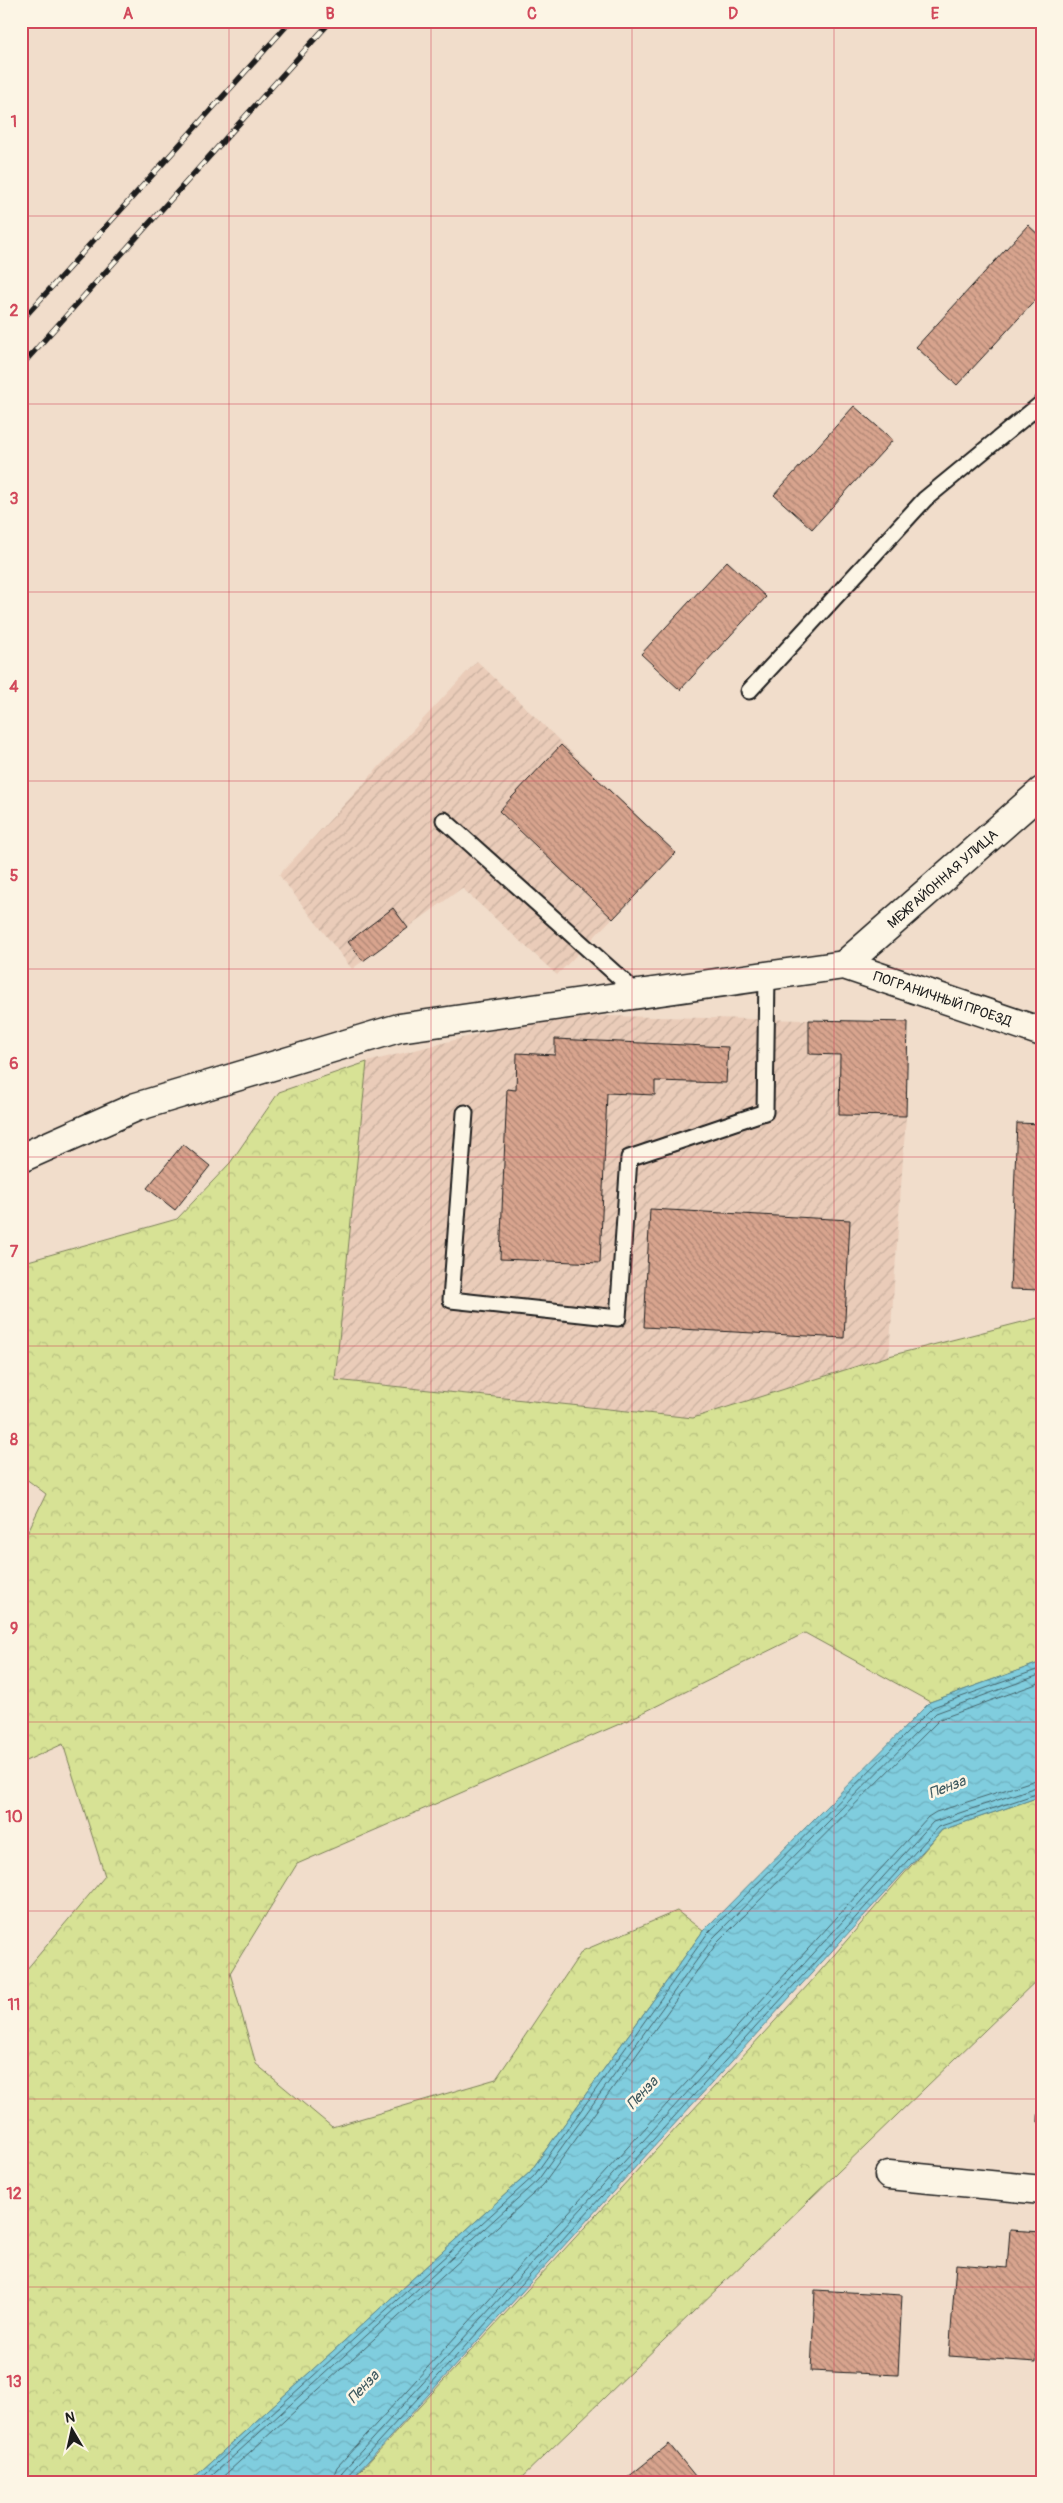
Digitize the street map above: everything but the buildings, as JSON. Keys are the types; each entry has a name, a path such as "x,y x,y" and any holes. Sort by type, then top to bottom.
{"street":[{"name":"МЕЖРАЙОННАЯ УЛИЦА","path":"844,965 1042,791"},
{"path":"21,1158 136,1107 399,1028 844,965"},
{"name":"ПОГРАНИЧНЫЙ ПРОЕЗД","path":"844,965 1042,1032"},
{"path":"890,2175 1042,2190"}],"lane":[{"path":"750,691 925,499 1042,403"},
{"path":"444,820 638,994"},
{"path":"465,1113 450,1300 618,1318 629,1158 766,1112 767,976"}],"shaded area":[{"path":"477,661 676,853 557,975 462,888 352,969 279,875"},
{"path":"554,1015 908,1022 906,1116 889,1356 693,1418 335,1380 367,1062"}],"green space":[{"path":"367,1062 335,1380 693,1418 889,1356 1042,1317 1042,1662 930,1702 805,1633 624,1722 297,1864 230,1973 256,2064 332,2127 496,2079 582,1951 677,1911 703,1931 530,2172 189,2482 21,2482 21,1976 105,1876 63,1744 21,1763 21,1546 46,1494 21,1475 21,1263 177,1219 230,1163 279,1092"},
{"path":"1042,1796 1042,1975 517,2482 350,2482 809,1984 942,1830"}],"water":[{"name":"Пенза","path":"1042,1662 1042,1796 942,1830 349,2482 189,2482 530,2172 703,1931 930,1702"}],"railway":[{"path":"21,321 291,21"},
{"path":"21,366 331,21"}]}
